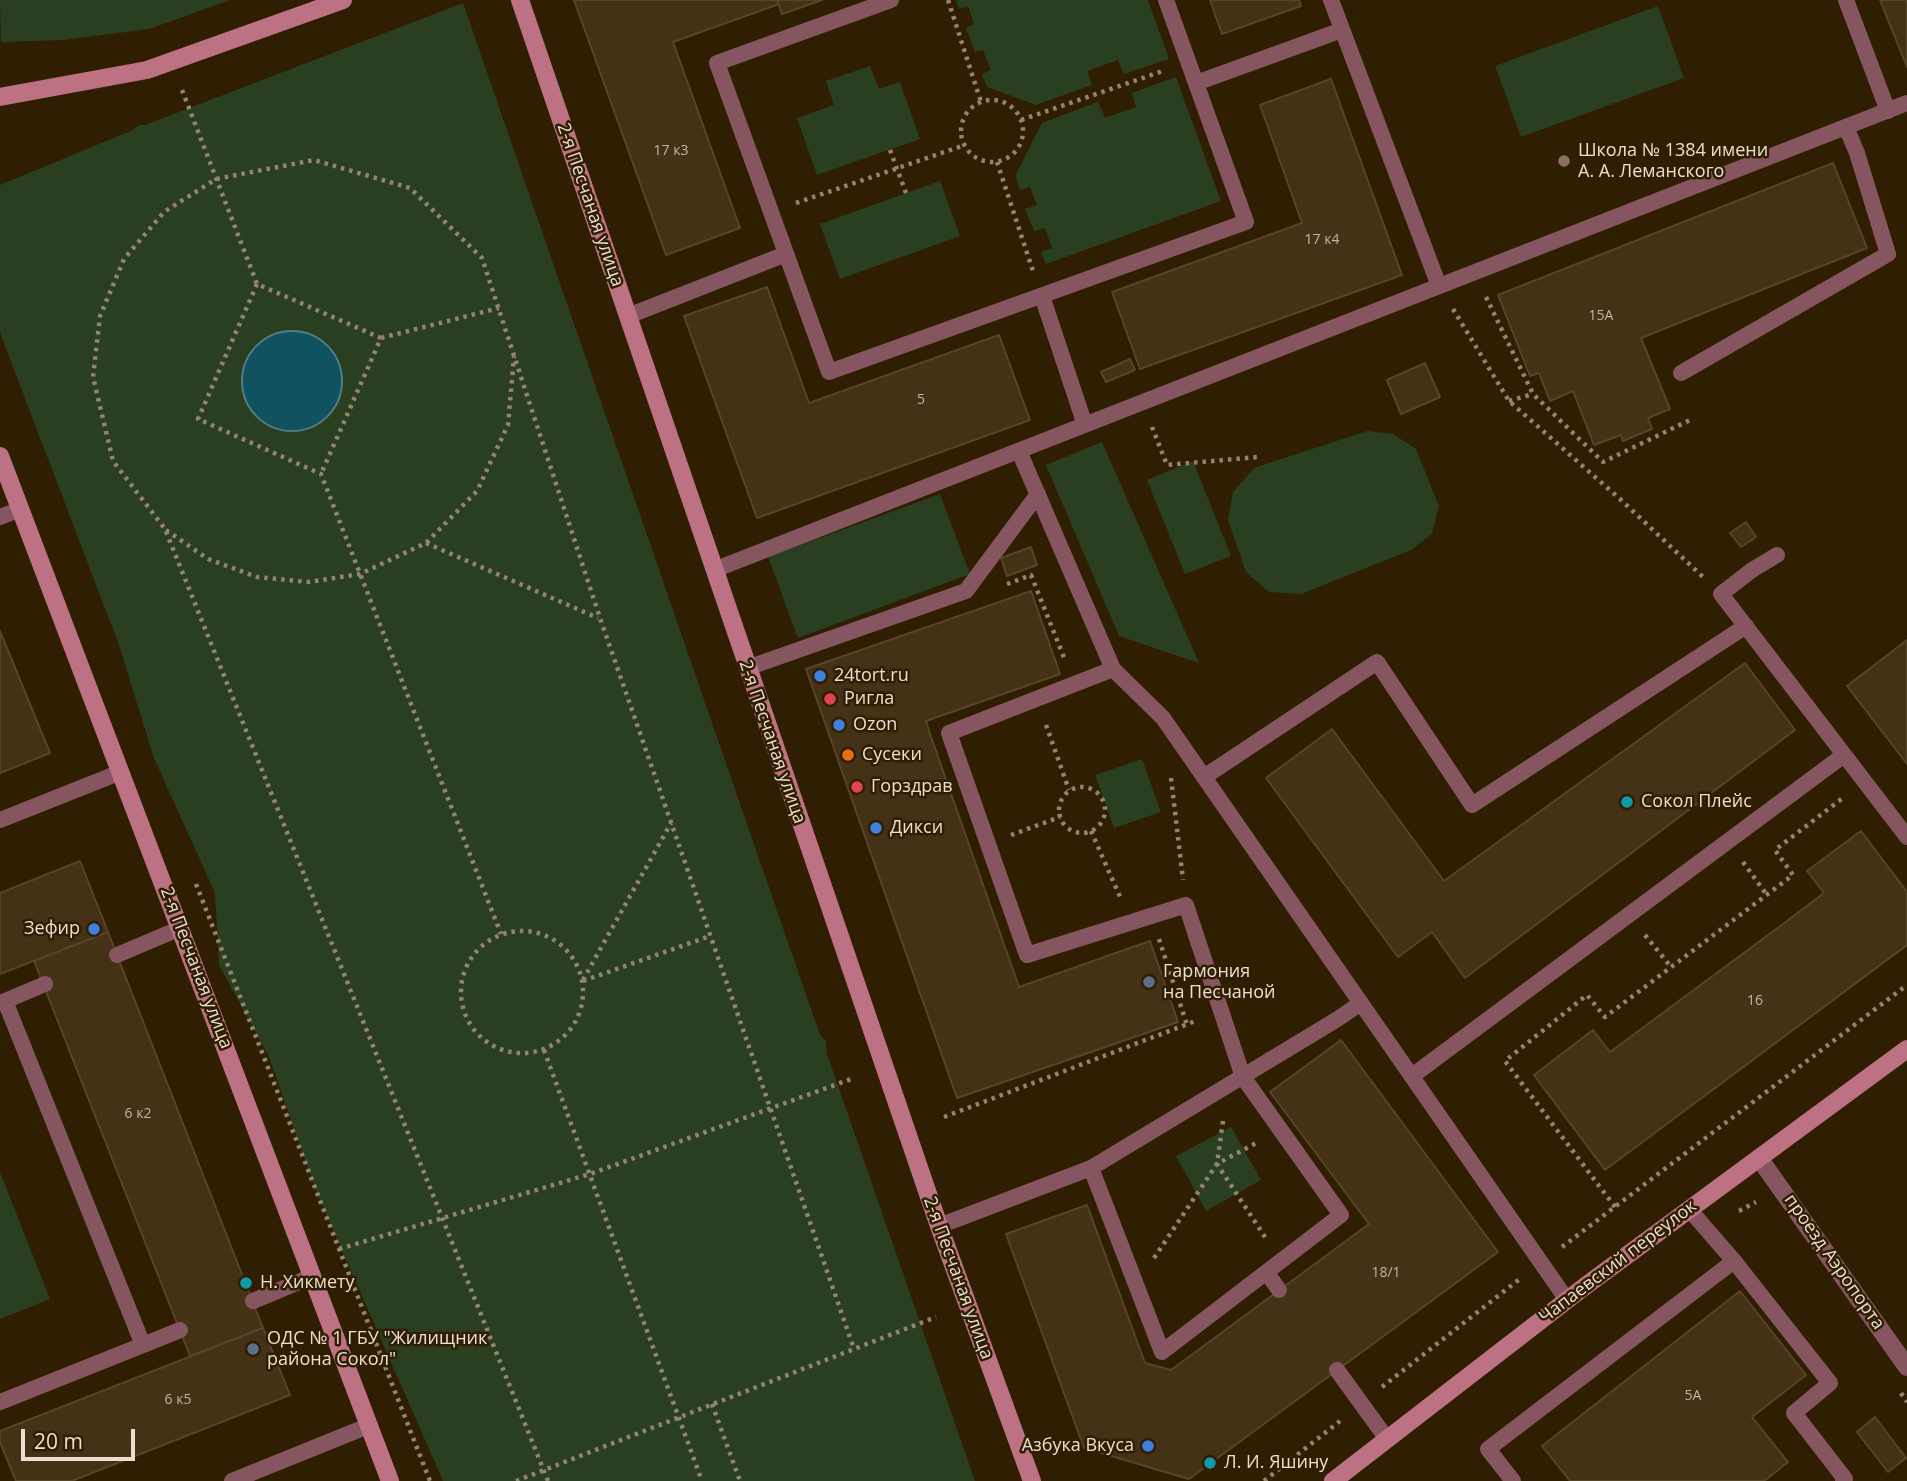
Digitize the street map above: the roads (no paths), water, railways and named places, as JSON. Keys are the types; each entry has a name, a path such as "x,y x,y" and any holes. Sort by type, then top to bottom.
{"street":[{"path":"0,97 147,71 343,0"},
{"name":"2-я Песчаная улица","path":"520,0 939,1226 1032,1481"},
{"name":"2-я Песчаная улица","path":"0,456 390,1481"},
{"name":"Чапаевский переулок","path":"1334,1481 1567,1300 1907,1049"},
{"name":"проезд Аэропорта","path":"1759,1158 1907,1367"}],"lane":[{"path":"891,0 717,63 829,372 1246,222 1166,0"},
{"path":"1331,0 1439,286"},
{"path":"1846,0 1888,111"},
{"path":"1196,83 1342,30"},
{"path":"714,570 1907,103"},
{"path":"1681,373 1888,254 1857,153 1846,127"},
{"path":"628,316 786,254"},
{"path":"1042,296 1085,425"},
{"path":"1019,451 1113,670 1163,718 1567,1300"},
{"path":"747,668 966,591 1038,494"},
{"path":"0,517 20,509"},
{"path":"1777,555 1721,594 1907,837"},
{"path":"1204,777 1377,662 1472,805 1746,626"},
{"path":"1091,1168 1162,1352 1341,1215 1243,1077 1186,905 1027,955 950,733 1113,670"},
{"path":"1412,1076 1844,755"},
{"path":"0,820 121,772"},
{"path":"117,955 181,928"},
{"path":"45,985 2,1002 144,1345"},
{"path":"939,1226 1091,1168 1361,1003"},
{"path":"1689,1209 1734,1261 1830,1383 1794,1413 1845,1479 1843,1481"},
{"path":"1513,1481 1488,1449 1734,1261"},
{"path":"1267,1273 1279,1290"},
{"path":"253,1300 313,1276"},
{"path":"0,1402 180,1330"},
{"path":"1337,1370 1387,1439"},
{"path":"232,1481 368,1426"}],"water":[{"path":"292,331 311,335 327,346 338,362 342,381 338,400 327,416 311,427 292,431 273,427 257,416 246,400 242,381 246,362 257,346 273,335"}],"place":[{"name":"Школа № 1384 имени А. А. Леманского","path":"1564,161"},
{"name":"24tort.ru","path":"820,676"},
{"name":"Ригла","path":"830,699"},
{"name":"Ozon","path":"839,725"},
{"name":"Сусеки","path":"848,755"},
{"name":"Горздрав","path":"857,787"},
{"name":"Сокол Плейс","path":"1627,802"},
{"name":"Дикси","path":"876,828"},
{"name":"Зефир","path":"94,929"},
{"name":"Гармония на Песчаной","path":"1149,982"},
{"name":"Н. Хикмету","path":"246,1283"},
{"name":"ОДС № 1 ГБУ \"Жилищник района Сокол\"","path":"253,1349"},
{"name":"Азбука Вкуса","path":"1148,1446"},
{"name":"Л. И. Яшину","path":"1210,1463"}]}
